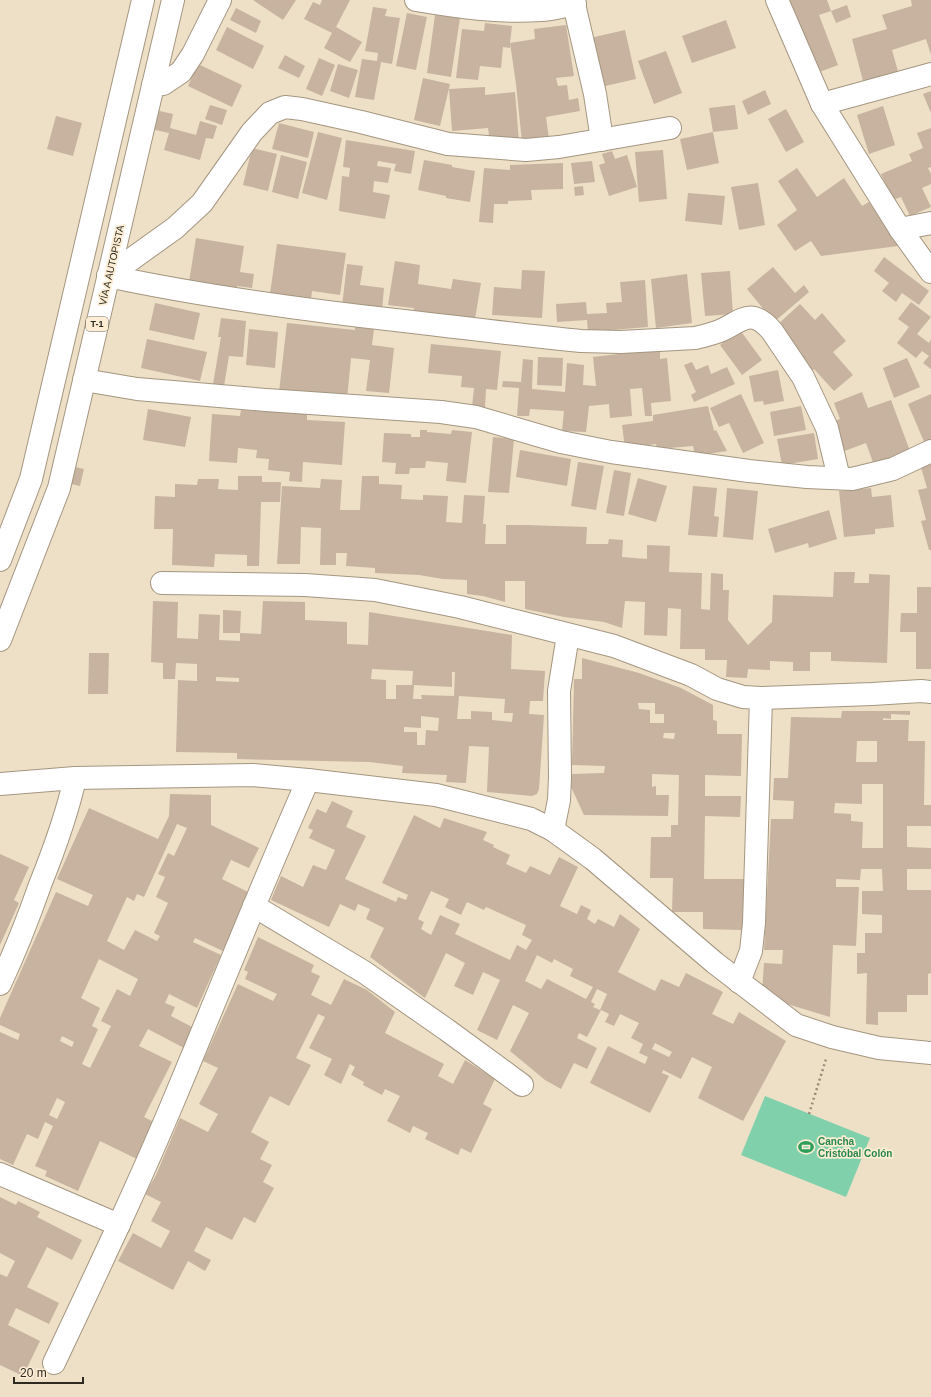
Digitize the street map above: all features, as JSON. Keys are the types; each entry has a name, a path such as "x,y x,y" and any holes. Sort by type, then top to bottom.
{"main road":[{"path":"0,560 31,479 143,0"},
{"name":"VÍA A AUTOPISTA","path":"0,640 59,488 173,0"},
{"path":"153,85 163,84 181,72 193,54 220,0"},
{"path":"416,0 499,10 542,10 574,2 595,94 602,140"},
{"path":"777,0 822,104 900,230 931,272"},
{"path":"822,104 931,74"},
{"path":"108,276 175,228 202,203 252,132 270,113 285,107 302,109 361,122 448,144 526,150 559,147 670,128"},
{"path":"900,230 931,223"},
{"path":"108,276 160,288 330,313 581,341 621,342 695,338 721,331 741,319 754,317 767,325 772,331 803,377 827,428 839,478"},
{"path":"84,380 137,389 236,398 441,412 476,417 561,442 611,452 749,471 807,477 852,478 893,469 931,451"},
{"path":"162,583 305,585 375,590 460,607 614,646 691,675 717,689 743,697 761,698 872,694 922,690 931,692"},
{"path":"553,830 559,800 560,784 559,691 568,635"},
{"path":"740,982 751,951 754,923 761,698"},
{"path":"0,784 74,778 253,775 436,795 531,819 553,830 592,859 715,963 796,1025 832,1037 879,1048 931,1053"},
{"path":"0,984 17,948 55,846 69,805 74,778"},
{"path":"54,1363 119,1225 176,1096 254,906 308,780"},
{"path":"254,906 364,972 522,1085"},
{"path":"0,1174 119,1225"}],"path":[{"path":"809,1114 832,1037"}],"green space":[{"name":"Cancha Cristóbal Colón","path":"765,1096 870,1138 846,1197 741,1155"}],"building":[{"path":"253,0 296,0 283,20"},
{"path":"322,0 350,0 336,27 362,42 350,62 324,48 332,33 304,19 313,2 320,5"},
{"path":"789,0 827,0 831,11 819,15 838,65 817,73"},
{"path":"911,0 931,0 931,55 926,39 892,50 899,75 864,85 852,39 887,29 882,15 912,6"},
{"path":"847,5 851,17 836,23 831,11"},
{"path":"373,7 387,9 385,16 400,18 392,64 381,62 374,100 355,97 362,59 377,61 378,53 365,51"},
{"path":"236,8 261,21 256,33 230,20"},
{"path":"407,13 427,17 416,70 396,66"},
{"path":"435,15 460,18 451,77 427,73"},
{"path":"726,20 736,48 692,63 682,36"},
{"path":"485,23 512,26 510,48 503,47 501,68 480,66 478,80 456,78 462,29 484,31"},
{"path":"566,25 574,76 556,78 558,86 567,85 569,100 578,98 580,111 546,117 549,139 522,142 510,43 535,39 534,29"},
{"path":"227,27 264,46 253,69 216,50"},
{"path":"625,30 636,79 601,87 590,38"},
{"path":"666,51 682,93 654,104 638,61"},
{"path":"285,55 305,66 299,78 278,68"},
{"path":"319,58 335,65 322,96 306,89"},
{"path":"198,64 242,85 232,107 188,86"},
{"path":"338,64 358,70 349,98 330,91"},
{"path":"423,78 450,84 440,126 414,120"},
{"path":"485,87 485,95 515,92 519,142 490,144 488,128 452,131 449,89"},
{"path":"765,90 771,104 748,115 742,101"},
{"path":"931,91 931,113 923,94"},
{"path":"210,105 227,110 222,125 205,119"},
{"path":"735,105 738,129 713,132 709,108"},
{"path":"883,106 895,145 869,154 857,115"},
{"path":"786,109 804,142 786,152 768,119"},
{"path":"155,110 173,114 170,128 196,135 200,121 217,126 213,139 206,138 200,160 164,150 169,133 151,129"},
{"path":"56,116 82,123 73,156 47,149"},
{"path":"279,123 314,132 308,158 272,149"},
{"path":"931,128 931,167 928,168 931,174 931,184 922,188 931,207 910,216 901,197 893,200 881,174 912,161 909,154 923,148 917,133"},
{"path":"318,132 342,138 327,200 302,193"},
{"path":"713,132 719,163 687,170 680,139"},
{"path":"346,140 415,151 411,174 394,171 396,164 378,161 377,166 391,168 388,183 374,181 373,192 390,195 385,219 339,211 342,176 349,177 350,168 343,167"},
{"path":"252,148 277,154 268,191 243,185"},
{"path":"663,150 667,199 639,202 635,152"},
{"path":"612,151 615,159 627,155 637,187 609,196 599,165 605,163 602,154"},
{"path":"281,155 307,162 298,199 272,192"},
{"path":"424,160 475,171 470,202 446,198 446,196 418,190"},
{"path":"592,161 595,182 574,184 571,163"},
{"path":"563,163 563,189 531,190 532,200 508,201 508,204 494,204 493,223 479,222 484,168 510,170 510,165"},
{"path":"797,168 817,197 844,178 862,206 869,202 898,246 821,256 811,241 795,251 777,225 797,210 778,181"},
{"path":"758,183 765,225 739,230 731,187"},
{"path":"583,186 584,195 575,196 574,187"},
{"path":"688,193 725,196 722,225 685,221"},
{"path":"196,238 244,246 240,272 254,274 252,288 237,286 237,290 189,282"},
{"path":"277,244 346,253 340,295 312,291 311,300 270,294"},
{"path":"884,257 929,291 919,305 902,293 896,302 882,291 889,283 874,271"},
{"path":"395,261 420,265 418,284 451,289 453,279 481,283 474,325 413,316 414,308 388,305"},
{"path":"347,264 363,266 360,285 384,288 382,310 342,306"},
{"path":"773,267 795,293 804,285 809,292 774,322 747,289"},
{"path":"522,270 545,271 542,318 492,315 494,287 521,289"},
{"path":"730,271 733,314 705,316 701,273"},
{"path":"687,274 692,323 656,328 651,279"},
{"path":"645,280 648,327 588,332 587,320 557,322 556,304 586,302 587,314 607,313 606,303 622,302 620,282"},
{"path":"911,302 931,317 917,334 929,343 931,339 931,369 923,363 929,356 922,351 916,358 897,343 909,327 898,319"},
{"path":"155,303 200,313 194,340 149,330"},
{"path":"800,304 815,320 822,313 846,341 833,352 853,375 834,391 814,369 810,373 777,325"},
{"path":"221,318 246,321 243,357 229,356 224,386 213,384 221,337 218,337"},
{"path":"287,323 355,330 355,327 374,329 372,345 394,348 389,393 366,391 370,360 351,358 347,399 279,392"},
{"path":"249,329 278,332 275,368 246,365"},
{"path":"740,330 762,360 742,375 720,345"},
{"path":"147,339 207,352 200,381 141,368"},
{"path":"431,344 501,351 497,390 486,389 485,408 472,407 474,388 461,387 462,376 428,373"},
{"path":"660,349 660,359 667,358 671,401 651,403 652,416 645,416 642,388 630,389 632,416 610,418 609,404 589,406 586,432 562,431 564,411 530,409 529,416 517,416 519,388 502,387 503,381 521,382 523,359 533,360 532,389 565,392 567,363 584,365 583,385 596,386 593,357"},
{"path":"538,357 563,358 562,386 537,385"},
{"path":"907,358 920,387 894,398 883,368"},
{"path":"692,362 696,370 708,365 711,374 727,367 735,384 694,402 691,395 696,392 684,365"},
{"path":"778,370 784,401 764,405 763,401 754,402 749,376"},
{"path":"862,392 868,408 891,400 910,451 874,465 866,443 842,452 831,422 840,419 834,403"},
{"path":"741,394 764,443 743,453 729,423 719,427 710,408"},
{"path":"931,394 931,441 925,444 908,404"},
{"path":"708,406 714,431 716,430 727,451 695,456 693,446 657,449 656,444 625,448 622,425 653,421 653,415"},
{"path":"801,406 806,430 774,436 770,412"},
{"path":"148,409 191,417 185,447 143,440"},
{"path":"241,410 307,414 307,420 345,422 342,465 303,462 302,482 289,481 290,472 268,470 269,459 256,458 257,450 238,448 237,463 209,461 212,414 240,416"},
{"path":"420,430 451,434 452,430 472,432 466,483 446,481 448,463 426,461 425,468 410,468 409,474 395,474 396,463 382,462 384,433 411,434 411,437 420,437"},
{"path":"814,433 818,459 782,465 777,439"},
{"path":"493,437 514,439 509,493 488,492"},
{"path":"520,450 571,459 567,486 516,477"},
{"path":"931,461 931,550 929,550 921,521 926,520 918,490 927,488 920,464"},
{"path":"578,462 604,466 596,510 571,506"},
{"path":"66,465 84,469 80,486 62,482"},
{"path":"614,470 631,473 624,516 606,513"},
{"path":"238,476 262,476 262,482 281,482 280,502 261,502 259,566 247,566 247,555 215,554 214,567 172,565 173,529 154,529 155,496 175,497 175,484 197,485 198,479 219,479 218,489 238,490"},
{"path":"362,476 379,476 379,484 402,485 401,499 423,500 423,495 448,496 446,522 462,523 464,495 485,496 483,524 486,524 485,544 506,544 506,525 526,525 587,527 586,544 608,544 609,539 623,540 622,557 647,559 647,545 670,546 669,572 702,573 701,609 710,610 711,573 723,574 723,590 729,590 728,620 748,645 772,622 773,595 833,597 834,572 855,572 854,583 869,583 869,574 890,575 887,663 831,661 831,652 810,652 810,671 793,671 793,662 770,661 770,670 748,669 747,678 726,677 727,660 705,660 705,649 680,649 681,609 668,608 667,636 644,635 645,602 625,601 622,628 604,622 564,617 525,609 525,581 505,581 505,602 483,596 467,594 467,580 443,579 419,575 375,573 375,568 346,566 347,553 336,553 336,565 320,565 321,528 301,527 300,564 277,564 282,486 320,488 321,479 342,480 340,510 360,510"},
{"path":"638,478 667,486 656,522 628,514"},
{"path":"693,486 717,488 714,516 719,517 717,537 688,535"},
{"path":"727,488 758,491 753,540 723,537"},
{"path":"871,488 872,497 891,495 894,527 875,529 875,534 844,537 839,491"},
{"path":"829,510 837,539 809,548 808,543 775,553 768,529"},
{"path":"917,587 931,587 931,669 916,669 916,632 900,632 901,613 917,613"},
{"path":"153,601 178,602 177,638 198,639 199,614 220,615 219,640 240,641 240,633 261,634 263,601 305,602 305,620 347,622 347,644 368,645 369,612 512,635 511,669 545,671 543,701 530,701 529,714 544,715 539,789 537,794 532,796 487,792 489,747 469,746 466,783 446,782 447,775 402,773 403,766 369,762 237,759 237,753 176,752 178,680 197,681 197,664 176,663 175,679 163,679 163,663 151,662","holes":["372,669 413,671 412,685 396,685 396,699 386,699 386,680 371,679","452,672 455,672 454,696 421,695 422,699 413,699 414,685 452,687","216,677 239,678 239,682 216,681","459,696 505,699 504,713 513,713 512,722 492,720 492,712 471,711 471,719 457,719","421,716 439,718 438,731 426,730 425,745 417,745 417,732 404,732 404,727 421,728"]},
{"path":"223,610 241,611 240,633 223,633"},
{"path":"89,653 109,653 108,694 88,694"},
{"path":"582,658 639,673 681,688 713,705 713,720 717,721 717,734 742,734 741,776 705,775 705,796 741,796 740,817 705,816 704,879 744,879 742,930 703,929 703,912 672,912 673,878 650,878 651,837 671,837 671,825 678,825 679,775 652,774 652,787 656,786 656,795 669,795 668,816 584,815 571,787 571,774 604,773 605,766 572,765 574,679 582,679","holes":["638,703 655,703 655,714 664,714 664,723 650,723 650,710 639,709","664,733 675,733 674,739 663,738"]},
{"path":"842,711 910,711 910,715 891,714 891,719 883,718 883,720 909,720 908,741 925,741 924,805 931,805 931,826 907,826 907,847 931,848 931,869 907,869 907,890 931,890 931,973 928,974 928,995 907,995 907,1012 878,1012 878,1025 866,1024 867,973 857,974 857,953 865,953 865,933 882,933 882,915 862,914 862,891 883,891 882,869 861,869 860,880 836,879 836,887 859,887 856,946 833,945 830,1017 774,1000 762,991 764,963 782,964 783,950 764,950 771,819 793,819 794,801 773,800 774,778 788,778 791,717 841,718","holes":["857,741 877,741 877,762 856,762","862,784 883,784 883,848 862,848 863,822 851,821 851,814 834,813 835,803 862,804"]},
{"path":"170,794 211,795 211,825 259,848 249,868 231,860 222,879 250,893 223,951 195,938 193,942 221,955 197,1008 169,994 165,1003 175,1007 171,1016 194,1028 184,1048 148,1029 139,1046 172,1062 144,1117 156,1123 139,1160 100,1141 78,1191 45,1176 47,1171 35,1166 53,1126 45,1122 38,1139 27,1134 13,1165 0,1159 0,1032 18,1040 20,1034 0,1025 0,1018 56,892 88,906 93,895 57,879 89,808 158,839 169,816","holes":["177,824 187,828 174,856 168,853 158,874 165,877 156,897 168,903 154,933 160,936 157,941 135,930 124,950 107,941 127,897 134,901 137,894 144,897","99,959 138,979 130,996 117,989 101,1021 111,1026 90,1068 82,1064 98,1029 92,1026 100,1008 81,998","62,1036 74,1042 72,1047 60,1041","57,1098 65,1102 57,1119 49,1115"]},
{"path":"332,801 353,811 346,827 366,836 345,879 396,902 398,897 406,900 408,895 382,883 414,815 440,828 444,818 487,832 483,840 494,845 493,847 510,855 506,864 526,873 530,866 550,875 559,857 578,867 560,906 577,914 581,905 591,910 587,919 595,924 598,919 614,927 620,914 640,929 618,972 655,991 661,979 679,987 686,973 723,992 712,1014 733,1024 739,1012 786,1041 743,1121 698,1098 712,1067 692,1057 681,1079 663,1070 662,1073 669,1076 650,1113 590,1083 608,1046 645,1064 648,1057 639,1053 643,1044 631,1038 639,1023 620,1014 614,1026 605,1022 609,1014 601,1010 587,1037 579,1033 577,1038 597,1048 587,1069 574,1063 561,1089 545,1080 510,1051 529,1013 513,1005 497,1040 477,1030 500,980 483,972 473,995 454,986 465,963 446,953 425,998 370,957 384,928 366,919 370,909 358,904 355,911 340,904 329,927 271,900 281,876 303,887 313,865 326,870 335,850 309,838 313,830 308,828 317,809 326,813","holes":["431,891 449,899 445,907 461,915 467,902 484,910 486,907 526,925 522,935 532,940 526,950 517,945 510,960 455,934 460,924 440,915 431,935 421,929 424,922 418,919","537,955 552,963 554,959 573,969 570,976 593,987 586,999 547,979 541,989 525,981","597,989 607,994 600,1010 593,1007 595,1004 591,1002","655,1043 672,1052 669,1057 652,1049"]},
{"path":"0,854 29,867 14,900 19,903 0,945"},
{"path":"258,937 314,965 311,972 320,976 311,995 331,1005 344,979 367,990 395,1012 385,1033 444,1064 438,1076 453,1084 465,1060 495,1079 483,1104 492,1109 471,1153 461,1148 458,1155 425,1139 428,1133 413,1126 410,1133 387,1121 400,1096 385,1089 382,1095 363,1085 364,1082 351,1075 355,1067 350,1064 341,1084 324,1075 332,1059 309,1048 325,1017 318,1014 296,1058 311,1065 289,1106 270,1096 251,1132 269,1142 260,1159 272,1165 263,1182 274,1188 255,1223 244,1217 232,1240 206,1227 194,1251 211,1260 205,1271 188,1261 173,1290 118,1261 133,1233 161,1248 170,1231 151,1221 161,1202 145,1194 156,1175 180,1118 208,1132 218,1114 199,1104 218,1068 203,1061 238,984 273,1001 277,994 245,979 248,972 244,970"},
{"path":"0,1197 16,1205 18,1201 40,1212 37,1217 82,1240 72,1260 47,1247 27,1287 59,1303 49,1324 16,1308 8,1325 40,1341 23,1376 0,1365 0,1274 7,1277 15,1261 0,1253"}],"place":[{"name":"Cancha Cristóbal Colón","path":"806,1147"}]}
